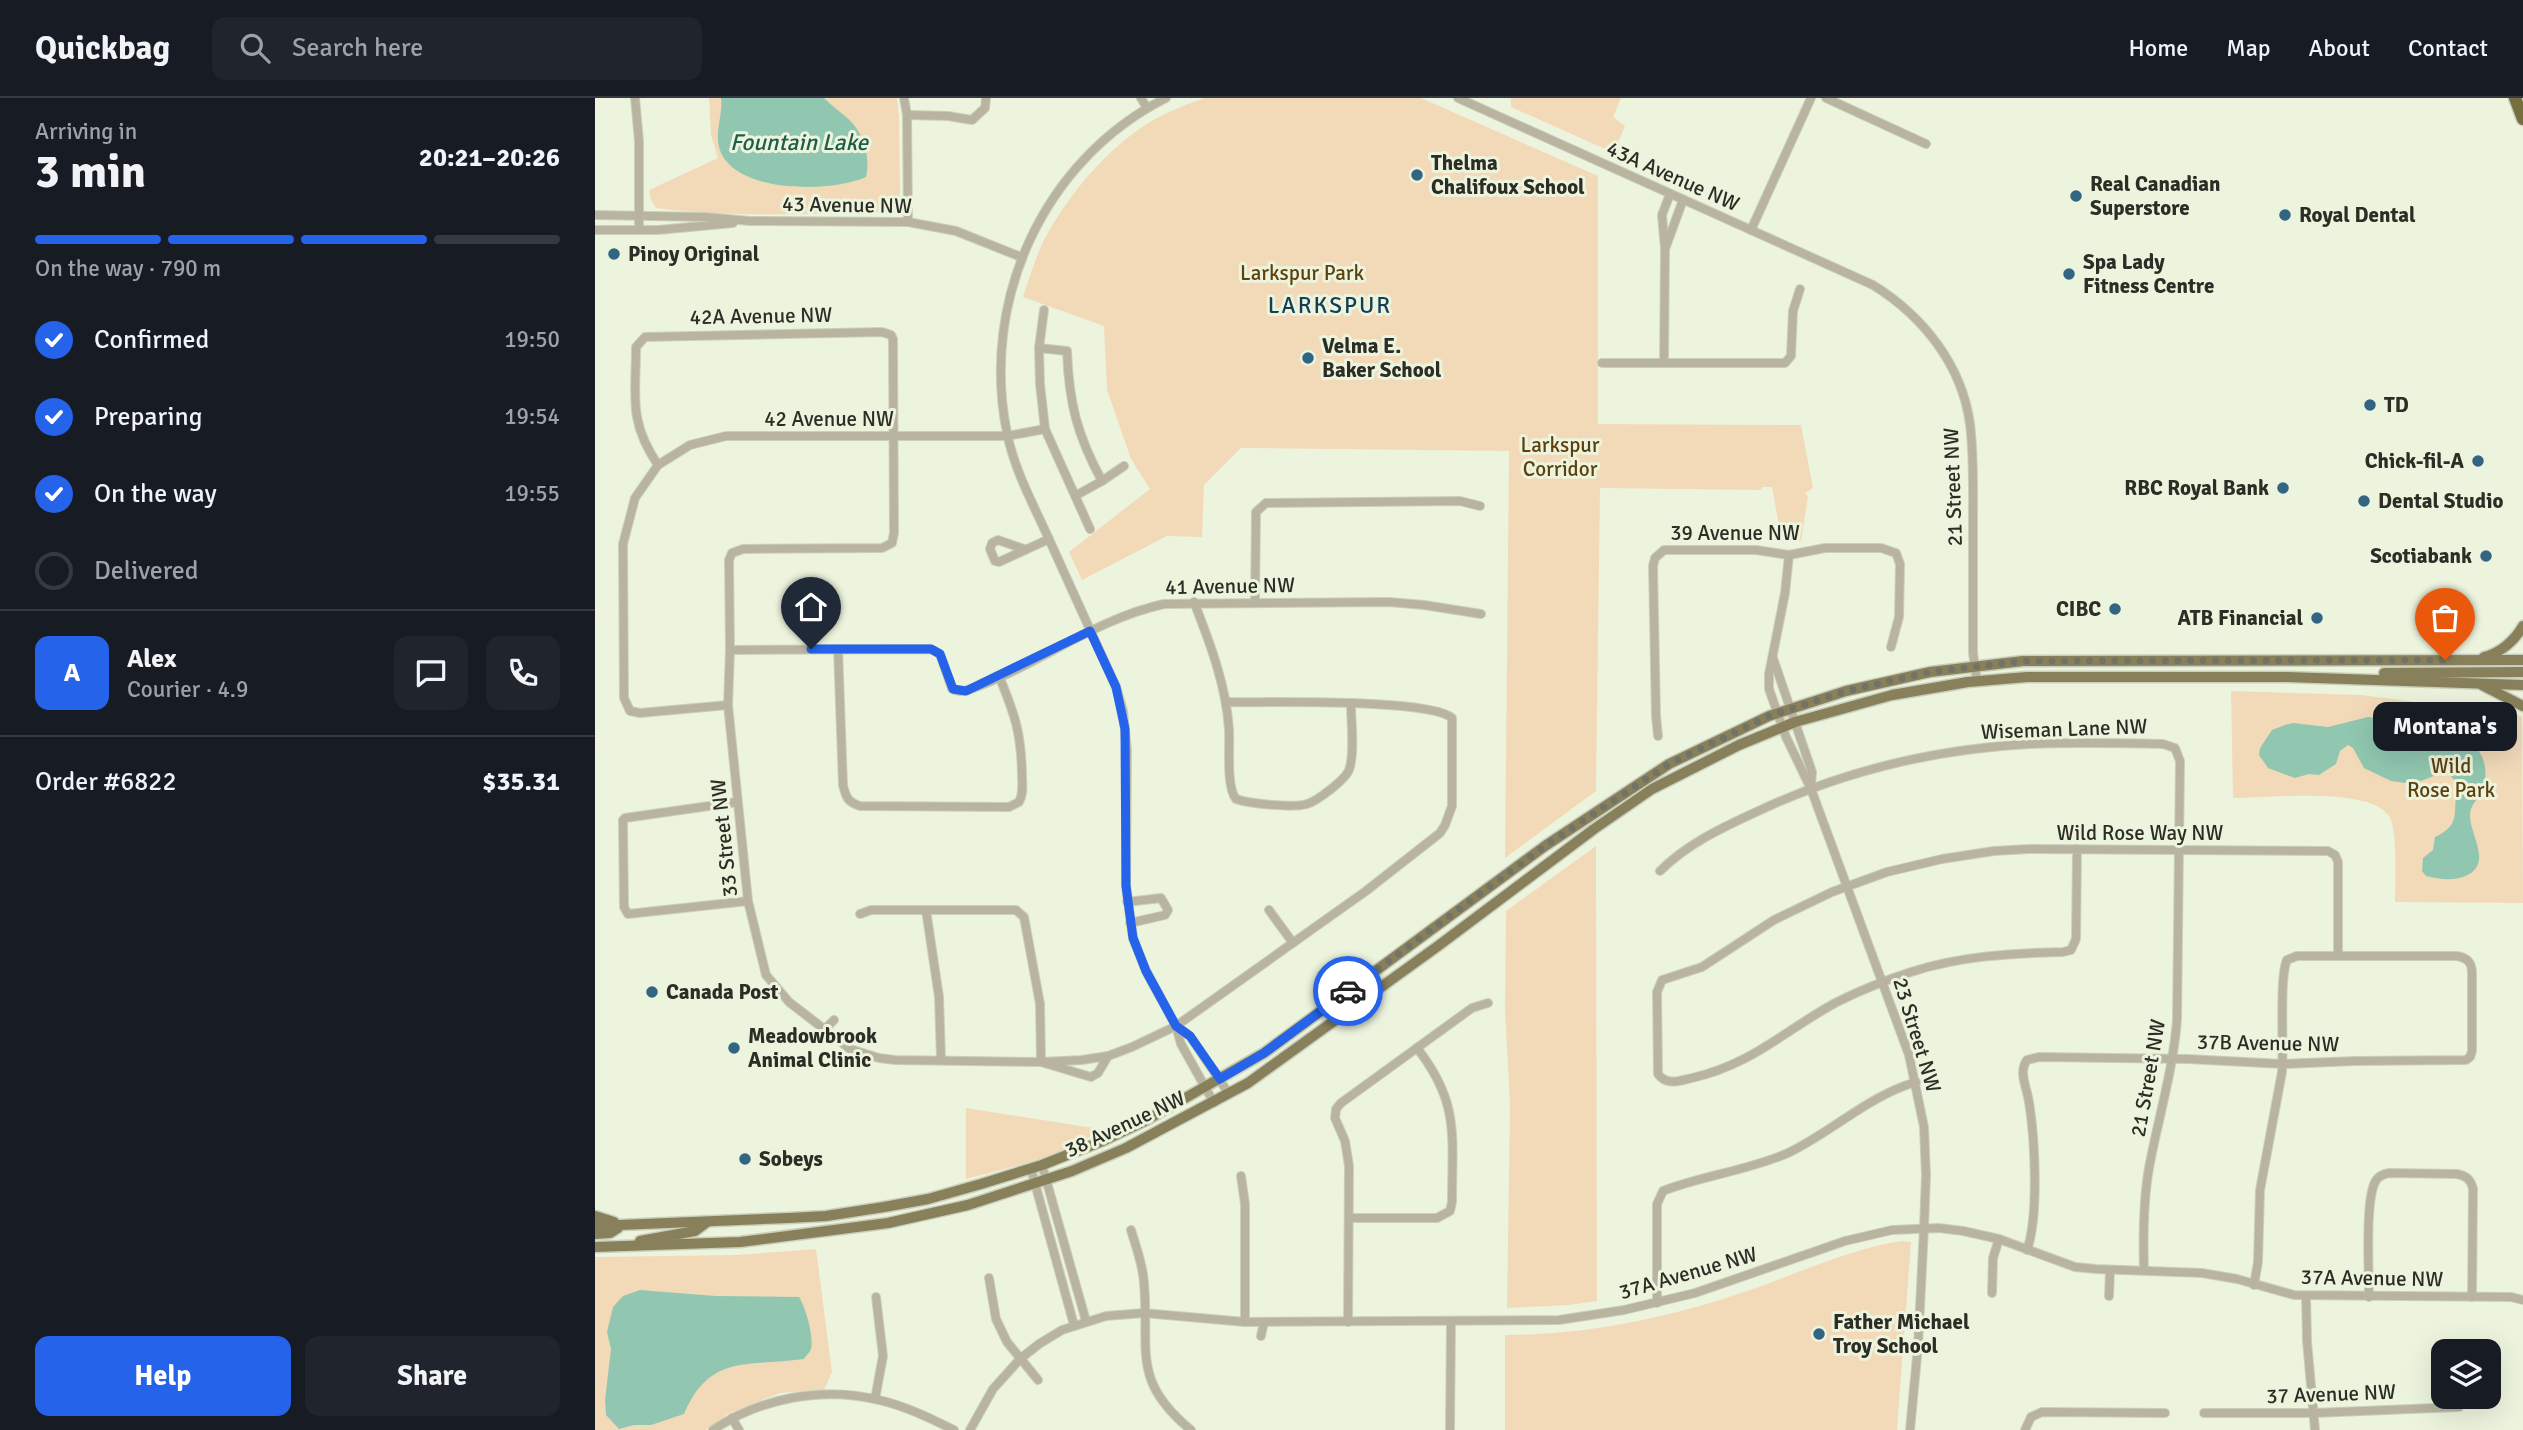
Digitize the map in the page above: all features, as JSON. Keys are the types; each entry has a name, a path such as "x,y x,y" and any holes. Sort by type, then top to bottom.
{"highway":[{"path":"2515,98 2523,119"}],"main road":[{"path":"2471,660 2491,655 2501,649 2514,640 2523,626"},
{"name":"38 Avenue NW","path":"595,1226 826,1216 884,1207 928,1199 1031,1169 1105,1140 1264,1053 1545,846 1669,764 1776,714 1891,679 1975,666 2047,661 2523,660"},
{"path":"2332,678 2373,674 2523,672"},
{"name":"38 Avenue NW","path":"595,1247 721,1242 793,1236 888,1223 968,1205 1126,1149 1248,1083 1652,789 1739,745 1795,722 1892,695 1977,681 2087,676 2332,678 2523,685"},
{"path":"2480,684 2523,706"},
{"path":"595,1216 624,1225"},
{"path":"624,1246 695,1231 707,1222 713,1236 721,1242"},
{"path":"595,1234 610,1233 624,1225"}],"street":[{"path":"635,98 639,141 639,230"},
{"path":"904,98 907,115 908,222"},
{"path":"907,115 948,116 972,121 985,108 986,98"},
{"path":"1141,98 1147,108"},
{"path":"1166,98 1116,130 1082,161 1056,194 1033,231 1021,257 1007,304 1001,354 1001,389 1007,436 1026,489 1116,687 1125,729 1127,902 1141,961 1176,1026 1181,1044 1214,1103"},
{"name":"43A Avenue NW","path":"1458,98 1873,285"},
{"path":"1751,230 1811,98"},
{"path":"1826,98 1926,144"},
{"path":"1664,363 1665,250 1662,215 1670,194"},
{"path":"1665,250 1683,200"},
{"name":"43 Avenue NW","path":"595,215 705,216 750,221"},
{"name":"43 Avenue NW","path":"595,230 639,230 750,221 908,222 956,232 1021,257"},
{"name":"21 Street NW","path":"1873,285 1896,299 1924,326 1953,369 1965,400 1972,453 1977,681"},
{"path":"1602,363 1776,364 1789,360 1793,311 1800,289"},
{"path":"1044,310 1039,348 1045,429 1090,529"},
{"name":"42A Avenue NW","path":"658,465 642,438 636,419 636,347 645,337 882,332 891,335 894,437"},
{"path":"1039,348 1067,351 1072,405 1091,462 1102,481"},
{"name":"42 Avenue NW","path":"658,465 690,445 726,436 1007,436 1045,429"},
{"name":"33 Street NW","path":"894,437 892,543 883,548 743,549 732,553 729,560 728,705 748,901 766,975 789,1002 850,1049 879,1058 941,1059"},
{"path":"658,465 635,498 623,544 624,698 631,710 649,712 728,705"},
{"path":"1075,496 1124,466"},
{"path":"1255,602 1255,516 1260,506 1272,501 1460,501 1480,506"},
{"path":"1024,550 1049,539"},
{"name":"39 Avenue NW","path":"1658,736 1653,566 1660,552 1672,549 1756,550 1789,555 1845,547 1886,548 1900,559 1900,609 1891,647"},
{"name":"23 Street NW","path":"1789,555 1785,593 1769,674 1769,690 1776,714 1811,789 1909,1055 1926,1146 1918,1346 1910,1430"},
{"path":"1194,602 1217,664 1226,702 1231,755 1230,785 1236,799 1247,802 1307,804 1339,782 1350,769 1351,705"},
{"name":"41 Avenue NW","path":"730,650 931,649 940,654 953,689 966,691 1090,631 1142,609 1164,604 1404,603 1481,614"},
{"path":"838,649 843,785 846,798 852,804 860,806 1009,807 1019,802 1023,791 1020,733 1016,716 999,676"},
{"name":"23 Street NW","path":"1773,658 1812,772 1811,789"},
{"path":"926,910 939,997 941,1059 1041,1062 1108,1056 1176,1026 1433,840 1445,825 1453,797 1453,723 1450,716 1415,706 1226,702"},
{"name":"Wiseman Lane NW","path":"1811,789 1892,764 1975,749 2057,743 2168,745 2178,752 2181,761 2179,851"},
{"path":"1660,871 1674,857 1716,832 1759,810 1811,789"},
{"path":"737,802 625,818 625,911 628,914 748,901"},
{"path":"1882,982 1922,969 1975,958 2071,950 2076,939 2077,849"},
{"name":"Wild Rose Way NW","path":"1882,982 1828,1007 1772,1045 1734,1064 1675,1082 1664,1081 1658,1074 1657,992 1662,980 1702,967 1774,920 1847,886 1908,866 1968,854 2077,849 2332,853 2339,866 2338,956"},
{"name":"21 Street NW","path":"2144,1270 2144,1212 2149,1172 2173,1059 2178,1020 2179,851"},
{"path":"1127,902 1161,898 1168,910 1165,915 1130,923"},
{"path":"860,914 871,910 1011,909 1020,912 1024,917 1040,1004 1041,1062"},
{"path":"1269,910 1293,943"},
{"path":"2254,1285 2258,1262 2260,1189 2283,1064 2283,972 2287,960 2297,956 2338,956"},
{"name":"37B Avenue NW","path":"2027,1250 2033,1226 2033,1145 2030,1107 2023,1071 2025,1062 2039,1057 2283,1064 2459,1061 2470,1057 2472,973 2469,961 2457,956 2338,956"},
{"path":"1348,1322 1349,1158 1335,1113 1341,1103 1417,1048 1472,1009 1489,1003"},
{"path":"824,1030 834,1020"},
{"path":"1176,1026 1190,1036 1229,1094"},
{"path":"1349,1218 1437,1218 1448,1213 1452,1202 1450,1109 1437,1076 1417,1048"},
{"path":"1041,1062 1091,1077 1098,1073 1108,1056"},
{"path":"1657,1303 1657,1204 1658,1196 1663,1191 1738,1171 1787,1153 1879,1097 1916,1082"},
{"path":"1042,1165 1086,1321"},
{"path":"1031,1169 1074,1325"},
{"path":"2369,1297 2371,1200 2376,1181 2381,1175 2389,1173 2458,1174 2466,1176 2470,1181 2473,1189 2472,1297"},
{"path":"1241,1176 1245,1204 1245,1322"},
{"name":"37A Avenue NW","path":"970,1430 1005,1373 1039,1343 1074,1325 1113,1315 1144,1313 1245,1322 1559,1320 1657,1303 1741,1278 1857,1237 1892,1230 1951,1229 1999,1239 2064,1264 2110,1270 2201,1273 2279,1293 2307,1297 2523,1295"},
{"path":"1131,1230 1143,1272 1144,1354 1151,1380 1168,1410 1191,1430"},
{"path":"1992,1293 1993,1254 1999,1239"},
{"path":"2109,1296 2110,1270"},
{"path":"989,1278 996,1319 1007,1342 1038,1380"},
{"path":"875,1399 883,1356 876,1297"},
{"path":"2307,1297 2307,1341 2315,1430"},
{"name":"37A Avenue NW","path":"2511,1297 2523,1300"},
{"path":"1261,1336 1264,1322"},
{"path":"1450,1430 1451,1322"},
{"path":"714,1430 732,1418 761,1405 792,1398 833,1395 875,1399 904,1407 954,1430"},
{"name":"37 Avenue NW","path":"2204,1413 2314,1413 2431,1408"},
{"path":"2025,1430 2031,1417 2042,1412 2165,1413"},
{"path":"732,1418 739,1430"}],"green space":[{"path":"709,98 897,98 900,201 894,211 887,212 743,214 656,208 649,190 718,158 711,135"},
{"name":"Larkspur Park","path":"1204,98 1421,98 1598,176 1598,424 1801,425 1813,488 1805,493 1808,497 1801,541 1782,542 1772,487 1763,487 1760,490 1600,488 1596,791 1505,858 1509,451 1241,448 1204,485 1202,537 1167,536 1082,580 1069,552 1150,489 1131,459 1107,390 1104,326 1023,297 1048,233 1071,197 1101,162 1133,133 1150,122"},
{"path":"1511,98 1621,98 1613,117 1625,126 1614,153 1511,107"},
{"name":"Wild Rose Park","path":"2231,691 2362,695 2438,705 2494,705 2522,717 2523,903 2395,902 2394,832 2389,816 2378,807 2340,797 2233,798"},
{"path":"1596,846 1597,1301 1507,1308 1510,1104 1505,1010 1506,911"},
{"path":"966,1108 1100,1129 1088,1138 1056,1153 966,1179"},
{"name":"Father Michael Troy School","path":"1902,1241 1911,1242 1897,1430 1505,1430 1505,1335 1567,1332 1660,1316 1750,1290 1844,1255"},
{"path":"816,1249 832,1372 824,1390 780,1393 728,1414 706,1430 595,1430 595,1257 737,1255"}],"water":[{"name":"Fountain Lake","path":"721,98 824,98 857,128 866,152 866,177 830,186 807,187 784,186 742,174 727,162 719,147"},
{"path":"2368,717 2418,719 2425,722 2427,731 2445,735 2449,729 2454,729 2453,738 2457,747 2473,745 2478,749 2484,762 2485,783 2471,809 2470,817 2479,855 2478,864 2473,871 2463,877 2440,879 2426,876 2422,871 2423,858 2433,850 2435,837 2448,829 2454,819 2456,787 2450,775 2439,774 2413,784 2391,781 2364,768 2353,748 2348,745 2340,751 2336,764 2319,775 2309,774 2295,778 2268,768 2259,755 2260,748 2272,730 2285,725 2293,723 2328,727"},
{"path":"640,1290 716,1296 799,1297 809,1323 810,1352 804,1359 733,1366 719,1371 706,1380 694,1394 684,1414 651,1425 634,1425 619,1429 606,1415 605,1400 611,1349 607,1332 613,1307 623,1296"}],"way so far":[{"path":"1348,991 1545,846 1669,764 1769,716 1846,691 1930,672 2023,661 2445,660"}],"place":[{"name":"Thelma Chalifoux School","path":"1417,175"},
{"name":"Real Canadian Superstore","path":"2076,196"},
{"name":"Royal Dental","path":"2285,215"},
{"name":"Pinoy Original","path":"614,254"},
{"name":"Spa Lady Fitness Centre","path":"2069,274"},
{"name":"Velma E. Baker School","path":"1308,358"},
{"name":"TD","path":"2370,405"},
{"name":"Chick-fil-A","path":"2478,461"},
{"name":"RBC Royal Bank","path":"2283,488"},
{"name":"Dental Studio","path":"2364,501"},
{"name":"Scotiabank","path":"2486,556"},
{"name":"CIBC","path":"2115,609"},
{"name":"ATB Financial","path":"2317,618"},
{"name":"Montana's","path":"2445,660"},
{"name":"Canada Post","path":"652,992"},
{"name":"Meadowbrook Animal Clinic","path":"734,1048"},
{"name":"Sobeys","path":"745,1159"},
{"name":"Father Michael Troy School","path":"1819,1334"}],"district":[{"name":"LARKSPUR","path":"1330,305"}],"route":[{"path":"811,649 931,649 940,654 953,689 966,691 1090,631 1116,687 1123,711 1127,750 1126,886 1133,938 1141,961 1176,1026 1190,1036 1220,1079 1264,1053 1348,991"}],"park label":[{"name":"Larkspur Corridor","path":"1560,457"}]}
